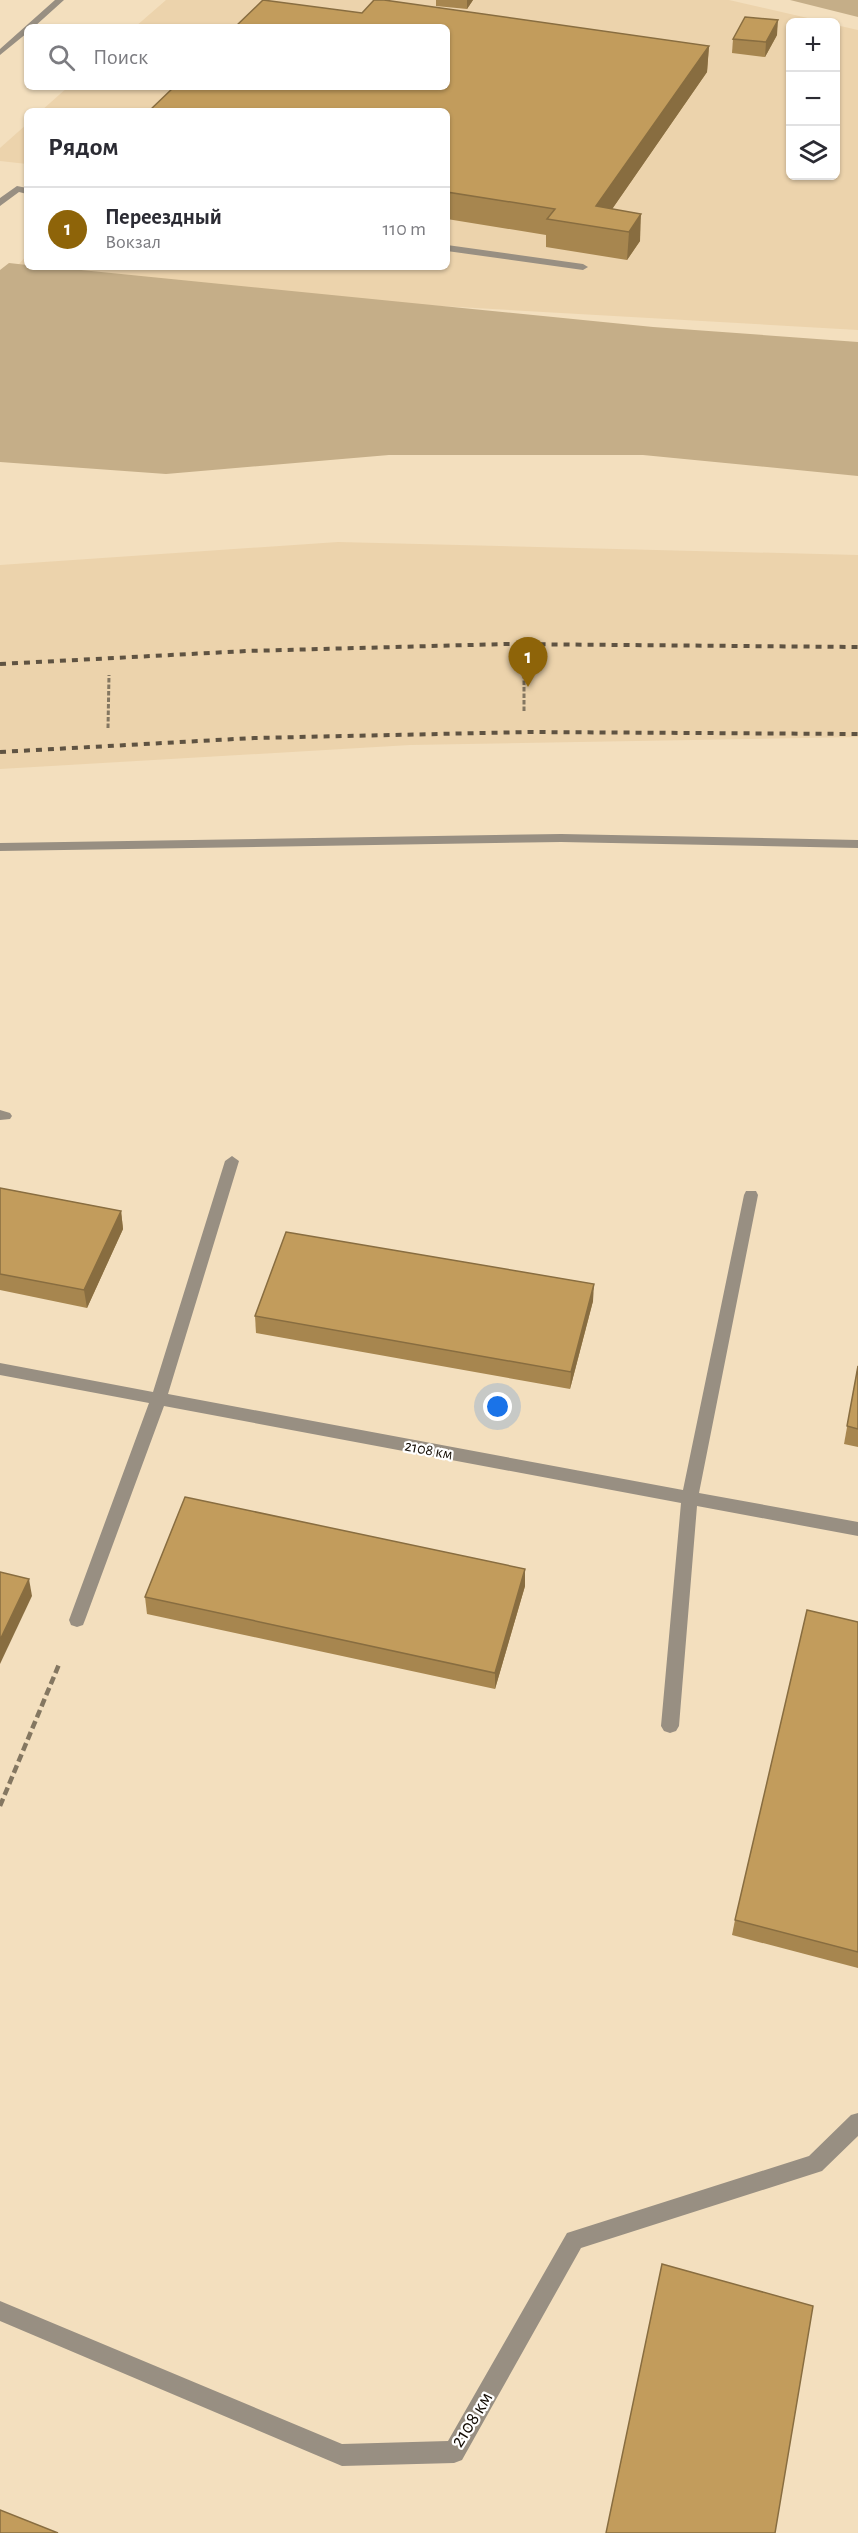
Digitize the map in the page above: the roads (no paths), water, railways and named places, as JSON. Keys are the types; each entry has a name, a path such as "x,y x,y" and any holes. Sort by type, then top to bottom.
{"street":[{"path":"33,24 60,0"},
{"path":"0,53 24,32"},
{"path":"0,203 17,189 24,190"},
{"path":"450,248 583,267"},
{"path":"0,847 561,838 858,844"},
{"path":"77,1620 159,1398 232,1161"},
{"path":"670,1726 690,1498 751,1195"},
{"name":"2108 км","path":"0,1369 858,1529"},
{"name":"2108 км","path":"0,2311 342,2455 454,2452 574,2240 814,2164 858,2122"}],"railway":[{"path":"0,664 247,651 506,644 858,647"},
{"path":"0,752 254,738 529,732 858,734"}],"place":[{"name":"Переездный","path":"528,687"}]}
